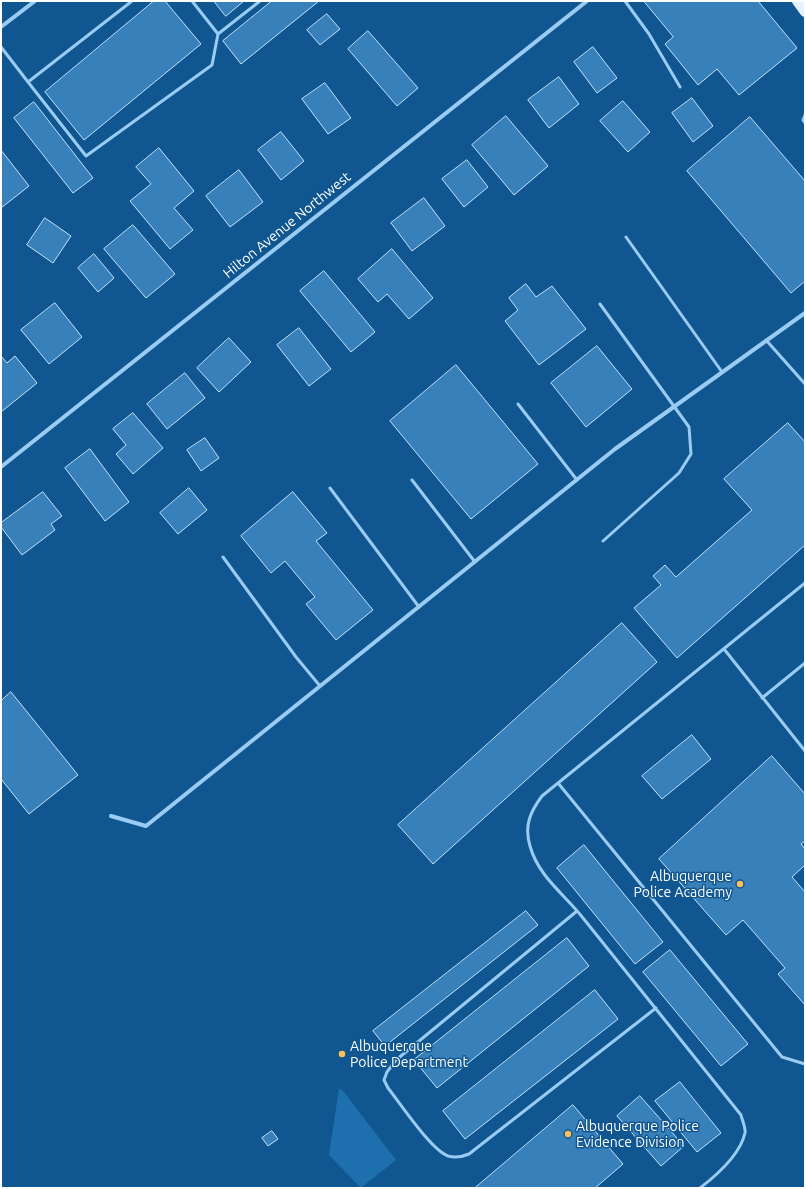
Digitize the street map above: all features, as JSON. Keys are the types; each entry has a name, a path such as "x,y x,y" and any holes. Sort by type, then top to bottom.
{"main road":[{"path":"797,1 805,12"}],"street":[{"path":"1,27 35,1"},
{"name":"Hilton Avenue Northwest","path":"1,467 587,1"},
{"path":"111,816 146,826 615,449 805,313"}],"lane":[{"path":"28,82 132,1"},
{"path":"192,1 218,34"},
{"path":"1,47 86,156 212,64 218,34 260,1"},
{"path":"625,1 649,34 680,88"},
{"path":"805,115 802,120 805,123"},
{"path":"626,237 722,372"},
{"path":"600,304 673,408 689,428 691,454 679,472 603,541"},
{"path":"766,340 805,384"},
{"path":"518,404 577,480"},
{"path":"412,480 475,562"},
{"path":"330,488 419,607"},
{"path":"223,557 296,657 320,686"},
{"path":"700,1188 730,1159 739,1146 746,1131 741,1115 577,911 540,871 530,847 526,829 531,812 542,796 805,583"},
{"path":"724,649 805,751"},
{"path":"762,698 805,663"},
{"path":"801,746 805,743"},
{"path":"558,783 782,1057 805,1064"},
{"path":"577,911 396,1060 387,1072 384,1080 388,1088 429,1141 447,1156 459,1158 469,1154 656,1008"}],"shaded area":[{"path":"339,1088 344,1092 396,1160 361,1188 329,1155"}],"building":[{"path":"154,1 165,1 201,44 84,140 45,92"},
{"path":"214,1 244,1 226,16"},
{"path":"272,1 319,1 241,64 223,41"},
{"path":"644,1 758,1 797,48 739,95 717,69 698,85 665,44 673,37"},
{"path":"327,14 340,29 320,45 307,30"},
{"path":"368,31 418,88 397,106 348,49"},
{"path":"593,47 617,78 597,93 574,62"},
{"path":"559,77 579,104 549,128 528,100"},
{"path":"325,83 351,118 328,134 302,99"},
{"path":"692,98 713,126 693,142 672,113"},
{"path":"623,101 650,132 628,152 600,121"},
{"path":"34,102 93,178 73,193 14,118"},
{"path":"506,116 548,166 514,195 472,145"},
{"path":"750,117 805,181 805,281 791,293 687,171"},
{"path":"281,132 304,161 281,180 258,150"},
{"path":"159,148 194,191 174,208 193,230 170,249 130,201 151,184 136,167"},
{"path":"1,150 29,186 1,208"},
{"path":"467,160 488,187 464,207 442,179"},
{"path":"239,170 263,202 230,227 206,196"},
{"path":"424,198 445,226 412,251 391,223"},
{"path":"45,218 71,236 53,263 27,245"},
{"path":"133,225 175,274 146,298 104,249"},
{"path":"392,249 433,298 409,319 387,294 378,302 358,279"},
{"path":"94,254 114,278 98,292 78,268"},
{"path":"324,271 375,332 351,352 300,291"},
{"path":"526,284 536,297 552,286 586,329 539,365 505,321 518,310 509,298"},
{"path":"55,303 82,337 49,364 21,330"},
{"path":"299,328 331,369 309,386 277,345"},
{"path":"229,338 251,362 219,392 197,368"},
{"path":"597,346 632,389 586,427 551,383"},
{"path":"1,356 7,363 15,356 37,383 1,412"},
{"path":"456,365 538,464 471,519 390,421"},
{"path":"185,373 205,398 167,429 147,404"},
{"path":"133,413 163,448 133,474 116,454 126,445 113,429"},
{"path":"788,423 805,442 805,545 677,658 634,608 661,585 653,576 665,565 676,577 752,510 724,479"},
{"path":"205,438 219,458 201,471 187,450"},
{"path":"90,449 129,502 105,521 65,468"},
{"path":"189,488 207,510 178,534 160,513"},
{"path":"43,492 62,516 51,524 55,530 22,555 1,527 1,523"},
{"path":"293,492 327,533 316,541 373,610 336,640 306,604 315,597 285,561 271,573 241,536"},
{"path":"622,623 657,662 433,864 398,825"},
{"path":"11,692 78,775 29,814 1,779 1,701"},
{"path":"692,735 711,759 662,799 642,776"},
{"name":"Albuquerque Police Academy","path":"772,756 805,794 805,841 801,844 805,849 805,865 792,877 805,892 805,1005 778,974 785,968 743,920 726,935 659,859"},
{"path":"584,845 663,942 635,964 557,868"},
{"path":"526,911 538,925 385,1046 373,1031"},
{"path":"567,938 589,966 437,1088 414,1060"},
{"path":"670,950 748,1044 721,1066 643,972"},
{"path":"595,990 618,1019 465,1139 443,1111"},
{"path":"680,1082 721,1133 697,1152 655,1101"},
{"path":"640,1096 684,1146 661,1166 617,1116"},
{"name":"Albuquerque Police Evidence Division","path":"573,1105 623,1164 595,1188 475,1188"},
{"path":"272,1131 278,1139 268,1146 262,1138"}],"place":[{"name":"Albuquerque Police Academy","path":"740,884"},
{"name":"Albuquerque Police Department","path":"342,1054"},
{"name":"Albuquerque Police Evidence Division","path":"568,1134"}]}
